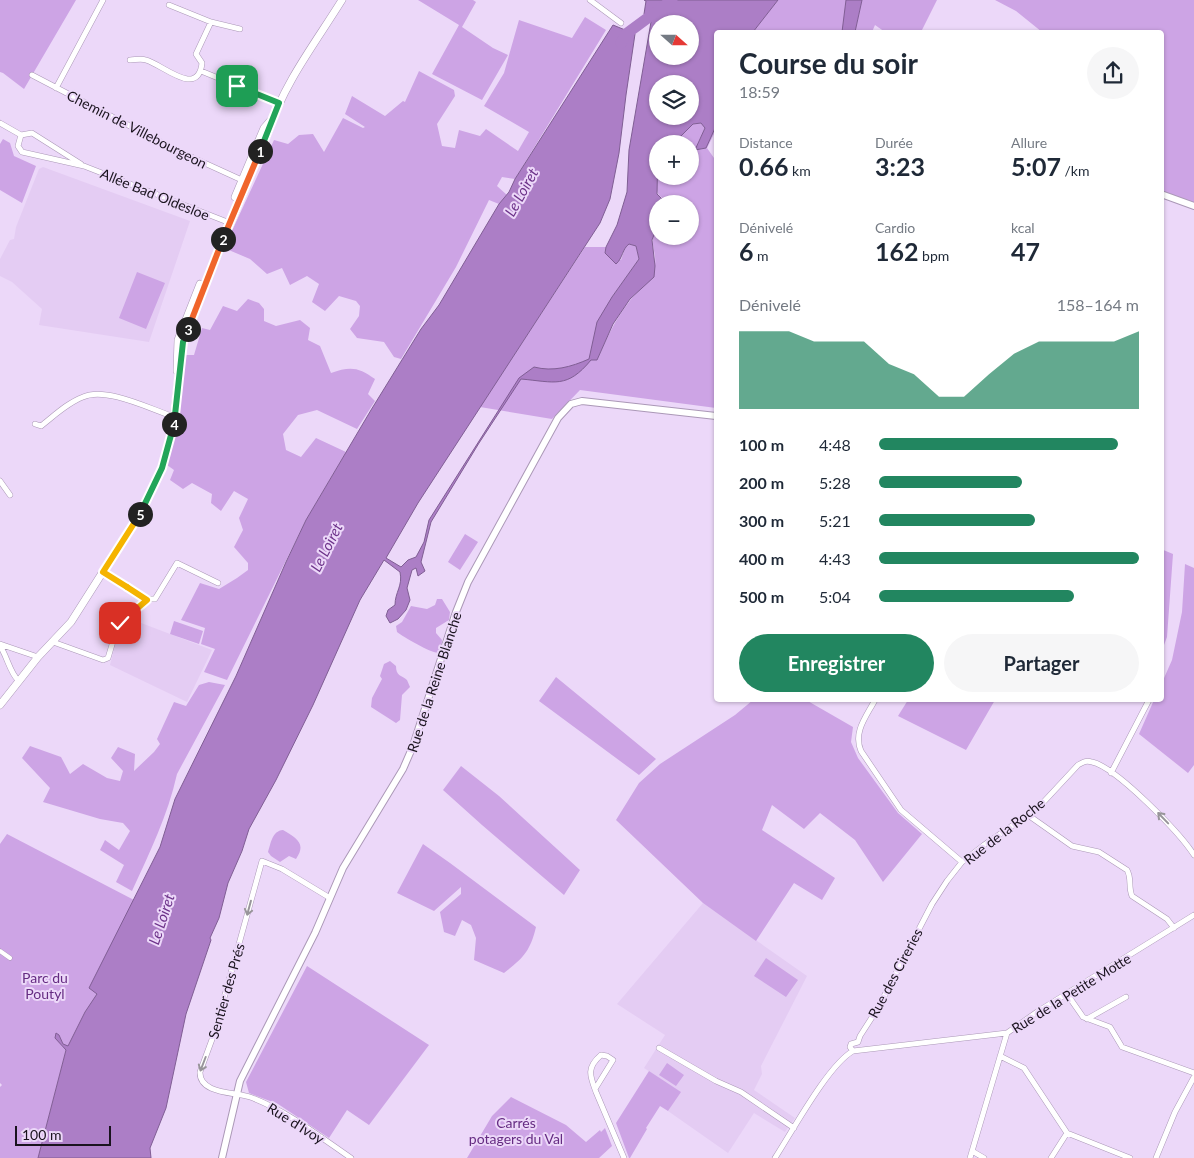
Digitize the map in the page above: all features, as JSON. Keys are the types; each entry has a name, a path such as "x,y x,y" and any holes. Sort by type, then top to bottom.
{"main road":[{"path":"0,705 18,680 71,622 139,515 162,468 172,432 178,340 245,182 264,128 274,115 279,103 342,0"}],"street":[{"path":"56,88 103,0"},
{"path":"590,0 621,23"},
{"path":"170,5 211,22 240,29"},
{"path":"130,60 145,59 183,79 194,77 201,71 202,63 196,54 211,22"},
{"path":"201,71 279,103"},
{"name":"Chemin de Villebourgeon","path":"32,75 176,150 245,182"},
{"path":"0,123 21,136"},
{"name":"Allée Bad Oldesloe","path":"84,166 32,133 21,136 18,146 22,152 84,166 228,222"},
{"path":"1164,195 1194,206"},
{"path":"35,424 41,426 71,403 83,396 93,394 114,396 173,416"},
{"name":"Rue de la Reine Blanche","path":"222,1158 240,1081 315,933 347,860 403,769 413,746 456,612 468,582 558,418 571,404 582,401 714,416"},
{"path":"0,481 10,494"},
{"path":"53,642 103,660 108,658 120,623 147,600 155,599 177,563 218,584"},
{"path":"103,572 147,600"},
{"path":"0,645 38,657"},
{"path":"0,645 10,664 13,675 18,680"},
{"path":"874,702 858,735 857,742 861,751 901,810 962,862"},
{"path":"1111,773 1148,702"},
{"name":"Rue de la Roche","path":"932,904 962,862 1038,808 1078,765 1085,761 1094,762 1111,773 1158,813 1194,855"},
{"path":"1028,815 1072,846 1099,852 1127,870 1130,874 1130,891 1132,896 1166,919 1174,928"},
{"name":"Sentier des Prés","path":"237,1094 220,1091 202,1083 200,1072 214,1034 262,861 282,869 330,898"},
{"name":"Rue des Cireries","path":"858,1042 878,1008 932,904"},
{"name":"Rue de la Petite Motte","path":"970,1158 1007,1033 1037,1012 1194,915"},
{"path":"0,951 10,958"},
{"path":"1067,994 1079,1013 1087,1019 1110,1027 1122,1047 1194,1073"},
{"path":"1087,1019 1126,998"},
{"path":"775,1158 831,1072 852,1051 857,1052 860,1049 877,1050 1007,1033"},
{"path":"852,1051 851,1044 858,1042 860,1049"},
{"path":"659,1048 716,1081 742,1092 794,1128"},
{"path":"595,1089 613,1060 607,1056 601,1056 594,1062 590,1070 591,1080 624,1158"},
{"path":"1000,1056 1024,1068 1067,1133 1130,1158"},
{"path":"1156,1158 1169,1126 1194,1077"},
{"name":"Rue d'Ivoy","path":"237,1094 275,1108 352,1158"},
{"path":"1051,1158 1067,1133"},
{"path":"972,1151 984,1158"}],"shaded area":[{"path":"43,167 190,221 149,342 39,325 42,309 12,282 0,276 0,259 10,240 14,239 16,227 39,169"},
{"path":"128,618 212,650 187,702 110,665 119,630 122,623"},
{"path":"703,903 807,976 761,1066 762,1074 754,1090 795,1118 785,1132 754,1113 728,1153 668,1111 680,1092 644,1068 665,1035 617,1004"}],"green space":[{"path":"0,0 76,0 24,89 0,72"},
{"path":"418,0 473,0 476,2 462,27 493,48 508,55 482,100 432,74 459,25"},
{"path":"778,0 846,0 844,30 755,30"},
{"path":"862,0 937,0 922,30 882,30 875,25 873,30 855,30"},
{"path":"995,0 1194,0 1194,206 1164,195 1164,30 1040,30 1016,11"},
{"path":"585,17 606,30 515,179 502,177 497,186 507,195 499,204 489,200 456,267 401,359 394,357 384,342 357,338 350,329 359,316 360,306 356,301 339,296 325,311 312,302 319,284 307,276 290,285 282,268 267,274 250,259 224,248 274,140 288,144 299,135 313,134 324,152 343,118 363,128 365,127 345,114 352,96 385,116 403,101 405,102 419,71 454,90 455,96 437,124 442,146 455,148 459,130 480,136 486,129 518,151 529,132 484,106 504,73 519,20 572,38"},
{"path":"702,123 705,128 699,141 699,135 682,135 692,125"},
{"path":"714,130 707,148 714,158 714,408 580,390 552,419 480,407 585,247 606,247 605,253 621,260 625,248 629,244 636,246 639,259 612,297 597,360 619,316 652,275 655,263 653,245 699,245 699,195 659,195 657,185 699,185 699,149 706,148"},
{"path":"3,139 10,143 14,156 36,166 22,203 0,190 0,144"},
{"path":"137,272 165,283 146,329 119,318"},
{"path":"248,299 259,303 264,309 264,321 276,326 300,320 310,328 308,340 320,346 331,373 344,369 354,369 364,372 375,379 368,394 375,401 357,429 317,410 298,415 283,434 286,450 301,457 316,438 346,452 306,520 227,680 204,672 215,649 201,644 205,628 181,620 200,583 219,589 248,570 248,563 234,547 243,530 239,518 248,499 234,491 221,511 211,503 212,494 192,483 183,489 170,480 174,470 167,465 177,429 185,355 194,355 202,328 210,330 223,306 237,311"},
{"path":"465,534 478,542 460,570 448,562"},
{"path":"1164,550 1173,554 1167,637 1164,645"},
{"path":"1185,564 1194,568 1194,765 1188,773 1139,734 1153,702 1164,702 1164,678 1172,660 1182,612"},
{"path":"437,599 442,599 450,612 449,620 436,628 436,633 442,640 439,653 405,638 397,632 396,626 402,622 411,606 427,609 435,605"},
{"path":"174,621 203,631 199,644 170,634"},
{"path":"390,661 396,666 398,674 407,680 410,687 402,695 400,720 396,723 371,707 372,698 382,679 380,676 384,664"},
{"path":"556,677 656,759 639,775 539,701"},
{"path":"209,682 225,685 177,774 163,819 132,891 116,882 124,865 100,850 105,840 119,850 130,831 123,823 100,819 43,802 50,788 22,758 30,746 61,757 70,774 83,764 107,778 120,781 123,771 111,758 118,747 135,754 134,771 160,744 157,739 174,702 186,706 199,685"},
{"path":"751,702 809,702 853,727 851,742 858,758 898,813 922,834 883,882 855,840 820,813 804,829 772,805 762,830 835,878 822,900 794,883 756,941 703,903 616,820 639,783 660,764 735,715"},
{"path":"907,702 994,702 966,750 898,716"},
{"path":"461,766 499,796 580,870 564,895 443,790"},
{"path":"283,830 296,838 300,849 296,859 289,856 280,862 268,852 274,835"},
{"name":"Parc du Poutyl","path":"7,834 134,900 90,988 98,993 85,1012 68,1047 63,1044 59,1035 62,1046 66,1050 38,1158 0,1158 0,1087 2,1085 0,1083 0,844"},
{"path":"423,844 536,927 525,954 504,973 474,960 476,938 471,925 462,920 455,936 444,932 440,912 461,894 461,887 434,911 397,893"},
{"path":"766,958 798,980 786,997 754,976"},
{"path":"307,966 429,1045 369,1125 347,1110 329,1138 278,1104 249,1093 246,1082"},
{"path":"667,1063 684,1075 676,1086 659,1075"},
{"path":"649,1071 681,1092 668,1111 660,1106 629,1158 616,1123"},
{"name":"Carrés potagers du Val","path":"511,1097 566,1125 586,1142 605,1128 612,1146 599,1158 467,1158 492,1116"}],"water":[{"path":"644,0 778,0 755,30 714,30 714,130 706,148 699,149 699,141 705,128 699,123 699,75 649,75 649,125 692,125 682,135 649,135 649,185 657,185 658,195 649,195 649,245 653,245 654,277 630,299 613,324 597,360 591,360 575,376 560,382 521,379 431,522 421,562 425,571 418,576 416,568 412,570 407,588 410,600 406,610 398,619 390,623 386,616 388,610 395,605 401,577 400,572 384,560 360,600 313,705 276,780 249,829 228,883 219,918 210,938 211,940 186,1014 166,1108 150,1148 151,1158 38,1158 66,1050 55,1038 56,1033 63,1044 68,1046 85,1012 97,994 89,988 160,847 175,799 236,676 306,520 421,329 439,305 499,204 509,192 515,179 613,25 635,34 619,153 610,199 600,223 418,503 386,558 401,567 408,560 416,557 424,542 429,520 519,378 534,367 562,368 589,359 597,322 639,259 636,246 629,244 616,264 605,253 617,225 627,192 629,150 649,33 649,65 699,65 699,15 644,14 646,1"},
{"path":"846,0 862,0 855,30 842,30"}],"waterway":[{"name":"Le Loiret","path":"621,43 626,34 672,0"}],"route":[{"path":"120,623 147,600 103,572 139,515 162,468 172,432 179,389 183,342 187,329 279,103 237,86"}]}
